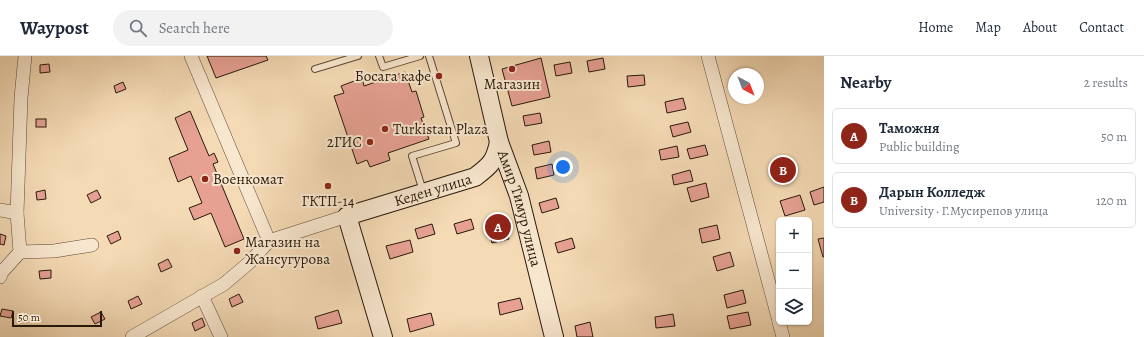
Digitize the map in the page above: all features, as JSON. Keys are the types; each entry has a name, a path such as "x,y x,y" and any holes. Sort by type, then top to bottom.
{"main road":[{"name":"Амир Тимур улица","path":"479,56 500,142 519,196 554,337"},
{"name":"Кеден улица","path":"347,216 475,177 488,167 496,156 500,142"},
{"path":"347,216 383,337"}],"street":[{"path":"20,252 17,213 21,98 25,56"},
{"path":"191,56 269,241"},
{"path":"708,56 776,310"},
{"path":"0,210 17,213"},
{"path":"132,337 224,284 250,262 269,241 347,216"},
{"path":"0,277 2,272 20,252 54,251 92,245"},
{"path":"202,296 221,337"},
{"path":"780,325 783,337"}],"lane":[{"path":"315,69 358,56"},
{"path":"379,56 382,67 420,56"},
{"path":"424,192 412,156 456,143 429,56"}],"building":[{"path":"207,56 266,56 268,60 216,78"},
{"path":"541,58 550,97 512,106 502,69"},
{"path":"603,58 605,69 589,72 587,61"},
{"path":"570,62 572,73 556,76 554,65"},
{"path":"49,64 50,72 40,73 40,65"},
{"name":"Turkistan Plaza","path":"405,72 412,92 416,91 424,117 421,118 429,139 388,153 390,160 370,167 367,160 357,164 334,96 344,93 341,86 362,78 364,86"},
{"path":"644,75 645,85 628,87 627,76"},
{"path":"123,82 126,89 116,93 114,86"},
{"path":"683,98 686,109 667,113 665,102"},
{"name":"Военкомат","path":"190,111 209,156 214,153 218,162 213,164 244,239 225,247 211,213 194,220 189,208 202,203 191,176 178,182 169,158 188,150 175,118"},
{"path":"540,113 542,123 525,126 523,116"},
{"path":"36,119 46,119 46,127 36,127"},
{"path":"688,122 691,132 673,137 670,126"},
{"path":"549,141 551,152 534,155 532,145"},
{"path":"705,145 708,155 690,159 687,149"},
{"path":"677,146 679,157 661,160 659,150"},
{"path":"552,164 554,175 537,179 535,168"},
{"path":"690,170 693,181 674,185 672,175"},
{"path":"706,183 709,197 691,202 687,188"},
{"path":"824,187 824,202 814,205 810,192"},
{"path":"45,190 46,199 37,200 36,192"},
{"path":"97,190 101,198 91,203 87,195"},
{"path":"800,195 805,210 785,216 780,201"},
{"path":"556,198 559,208 542,213 539,203"},
{"path":"471,219 474,229 457,234 454,224"},
{"path":"432,224 435,234 418,239 415,229"},
{"path":"717,225 720,239 702,243 699,229"},
{"path":"506,228 509,239 492,243 489,233"},
{"path":"118,231 121,239 111,244 107,236"},
{"path":"0,234 6,236 4,245 0,244"},
{"path":"572,238 575,248 558,253 555,243"},
{"path":"824,238 824,257 823,257 818,239"},
{"path":"410,240 413,252 390,259 386,246"},
{"path":"730,252 734,266 717,271 713,257"},
{"path":"168,259 172,267 161,272 158,264"},
{"path":"51,270 51,278 40,279 39,271"},
{"path":"743,290 746,303 727,308 724,295"},
{"path":"239,294 243,302 232,307 229,299"},
{"path":"138,296 142,304 131,309 128,301"},
{"path":"520,298 523,309 500,315 498,303"},
{"path":"2,309 13,311 11,318 0,316"},
{"path":"338,310 342,323 318,329 315,317"},
{"path":"101,312 105,319 95,324 91,317"},
{"path":"748,312 751,325 730,329 727,316"},
{"path":"431,313 434,325 410,332 407,319"},
{"path":"673,314 675,326 656,328 655,317"},
{"path":"202,318 205,326 195,331 192,323"},
{"path":"590,322 593,337 577,337 575,326"}],"place":[{"name":"Магазин","path":"512,69"},
{"name":"Босага кафе","path":"439,76"},
{"name":"Turkistan Plaza","path":"385,129"},
{"name":"2ГИС","path":"370,142"},
{"name":"Дарын Колледж","path":"783,170"},
{"name":"Военкомат","path":"205,179"},
{"name":"ГКТП-14","path":"328,186"},
{"name":"Таможня","path":"498,227"},
{"name":"Магазин на Жансугурова","path":"237,251"}]}
